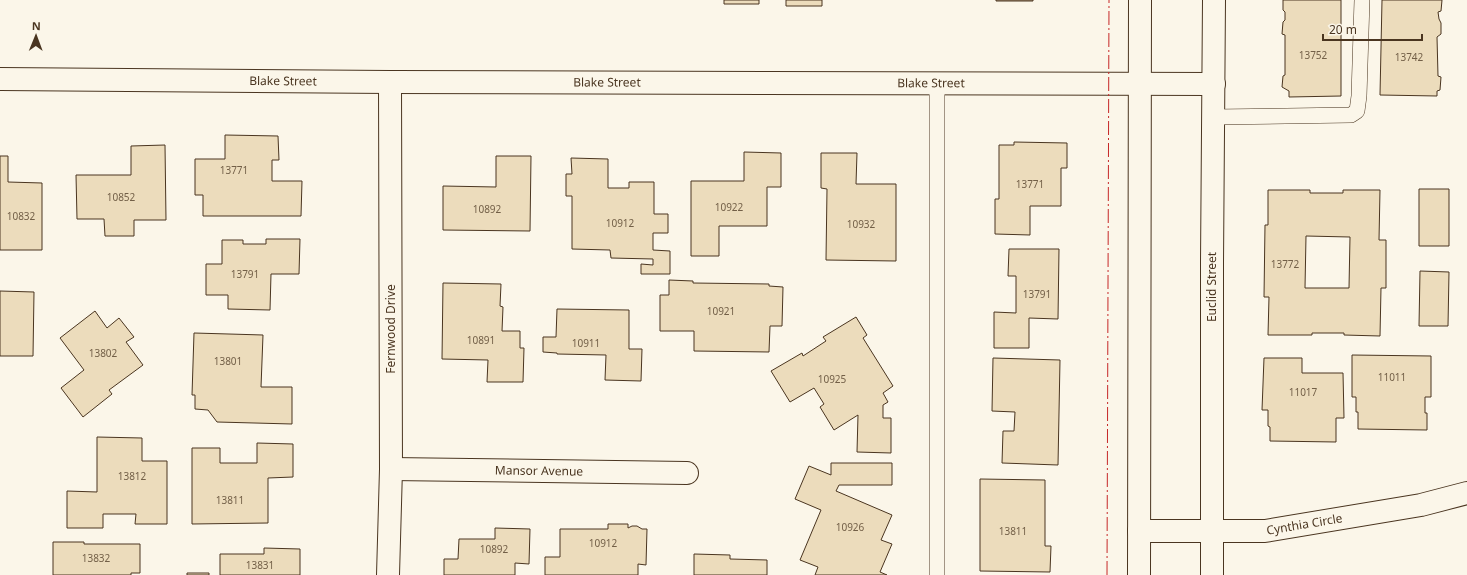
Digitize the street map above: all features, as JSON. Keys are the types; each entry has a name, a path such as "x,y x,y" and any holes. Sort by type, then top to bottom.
{"street":[{"path":"1139,575 1140,0"},
{"name":"Euclid Street","path":"1212,575 1214,0"},
{"name":"Blake Street","path":"0,80 1214,84"},
{"name":"Fernwood Drive","path":"388,575 391,469 390,82"},
{"name":"Mansor Avenue","path":"391,469 687,474"},
{"name":"Cynthia Circle","path":"1139,531 1265,531 1421,505 1467,493"}],"lane":[{"path":"1214,117 1351,115 1357,112 1359,96 1362,0"},
{"path":"937,83 937,575"}],"building":[{"path":"724,0 759,0 759,4 724,4"},
{"path":"786,0 822,0 822,6 786,6"},
{"path":"1033,0 1033,1 996,1"},
{"path":"1283,0 1341,0 1341,96 1289,97 1289,91 1282,87 1283,76 1285,75 1285,35 1282,34 1283,22 1285,20"},
{"path":"1382,0 1442,0 1441,11 1438,12 1441,23 1441,34 1437,37 1438,76 1441,77 1440,90 1437,91 1437,96 1380,95"},
{"path":"225,135 278,136 279,160 272,160 272,181 302,181 301,216 203,216 203,195 195,195 195,159 225,159"},
{"path":"1014,142 1067,143 1067,168 1061,168 1061,206 1030,206 1030,235 995,234 995,199 999,199 999,145 1014,145"},
{"path":"165,145 166,220 134,220 134,236 105,236 104,219 77,219 76,175 131,175 131,146"},
{"path":"744,152 781,153 781,187 767,187 767,226 719,226 719,256 691,256 691,181 744,181"},
{"path":"821,153 857,153 856,184 896,184 896,261 826,260 827,189 821,188"},
{"path":"0,156 8,156 8,182 42,183 42,250 0,250"},
{"path":"496,156 531,156 530,231 443,230 443,186 496,187"},
{"path":"571,158 608,159 608,188 629,188 629,182 654,182 654,214 668,214 668,233 653,233 653,250 670,251 670,274 641,274 641,264 653,265 653,259 611,258 610,250 572,249 572,196 566,196 566,174 572,174"},
{"path":"1419,189 1449,189 1449,246 1419,246"},
{"path":"1268,190 1310,190 1310,193 1343,193 1343,190 1380,190 1379,240 1386,240 1386,288 1381,288 1380,336 1344,335 1344,333 1268,335 1269,297 1264,297 1265,225 1268,225","holes":["1306,236 1350,237 1349,288 1305,288"]},
{"path":"266,239 300,239 299,274 271,274 270,310 228,309 228,295 206,295 206,264 222,264 222,240 243,240 243,244 266,244"},
{"path":"1009,249 1059,249 1058,319 1029,318 1029,348 994,348 994,312 1016,313 1016,276 1008,276"},
{"path":"1420,271 1449,272 1448,326 1419,326"},
{"path":"669,280 693,281 693,283 769,284 769,286 783,287 782,326 770,326 769,352 694,351 694,331 660,331 660,295 669,295"},
{"path":"443,283 501,284 500,306 503,307 502,331 520,331 520,348 524,348 523,382 487,382 488,360 442,359"},
{"path":"0,291 34,292 33,356 0,356"},
{"path":"557,309 629,310 629,349 642,349 641,381 605,380 606,355 557,354 543,352 543,337 556,337"},
{"path":"95,311 107,328 119,318 134,337 126,342 143,365 109,390 112,394 83,417 61,388 84,370 60,338"},
{"path":"856,317 867,335 863,338 893,386 883,393 888,402 883,405 883,418 891,418 891,453 857,452 858,415 834,430 820,407 824,404 814,388 790,402 771,371 802,353 803,356 826,341 823,337"},
{"path":"194,333 263,335 261,387 292,387 292,424 217,422 208,410 195,409 195,395 192,395"},
{"path":"1352,355 1431,356 1431,397 1425,397 1427,430 1358,429 1356,397 1352,397"},
{"path":"993,358 1060,360 1058,465 1002,463 1003,431 1014,431 1015,412 992,411"},
{"path":"1264,358 1302,358 1302,373 1343,373 1344,418 1336,418 1336,442 1270,441 1268,410 1262,410"},
{"path":"97,437 142,438 142,461 167,461 167,524 135,524 136,514 103,514 103,528 67,528 67,491 97,492"},
{"path":"257,443 293,444 293,477 268,478 268,523 192,524 192,448 220,448 220,463 257,463"},
{"path":"831,463 892,463 892,485 839,485 836,491 892,515 881,540 892,544 880,572 887,575 815,575 818,567 800,560 821,510 795,499 809,466 831,475"},
{"path":"980,479 1045,480 1045,546 1051,546 1050,572 980,571"},
{"path":"608,524 628,524 628,528 637,526 642,529 647,529 646,565 638,564 638,575 545,575 545,557 560,557 560,529 608,529"},
{"path":"495,528 530,529 529,564 515,563 515,575 444,575 444,559 458,559 459,539 495,539"},
{"path":"53,542 84,542 84,544 140,544 140,573 131,573 131,575 53,575"},
{"path":"264,548 300,549 300,575 220,575 220,554 264,554"},
{"path":"694,554 730,555 730,559 767,560 767,575 694,575"},
{"path":"187,573 209,573 209,575 187,575"}],"power":[{"path":"1107,575 1109,0"}]}
